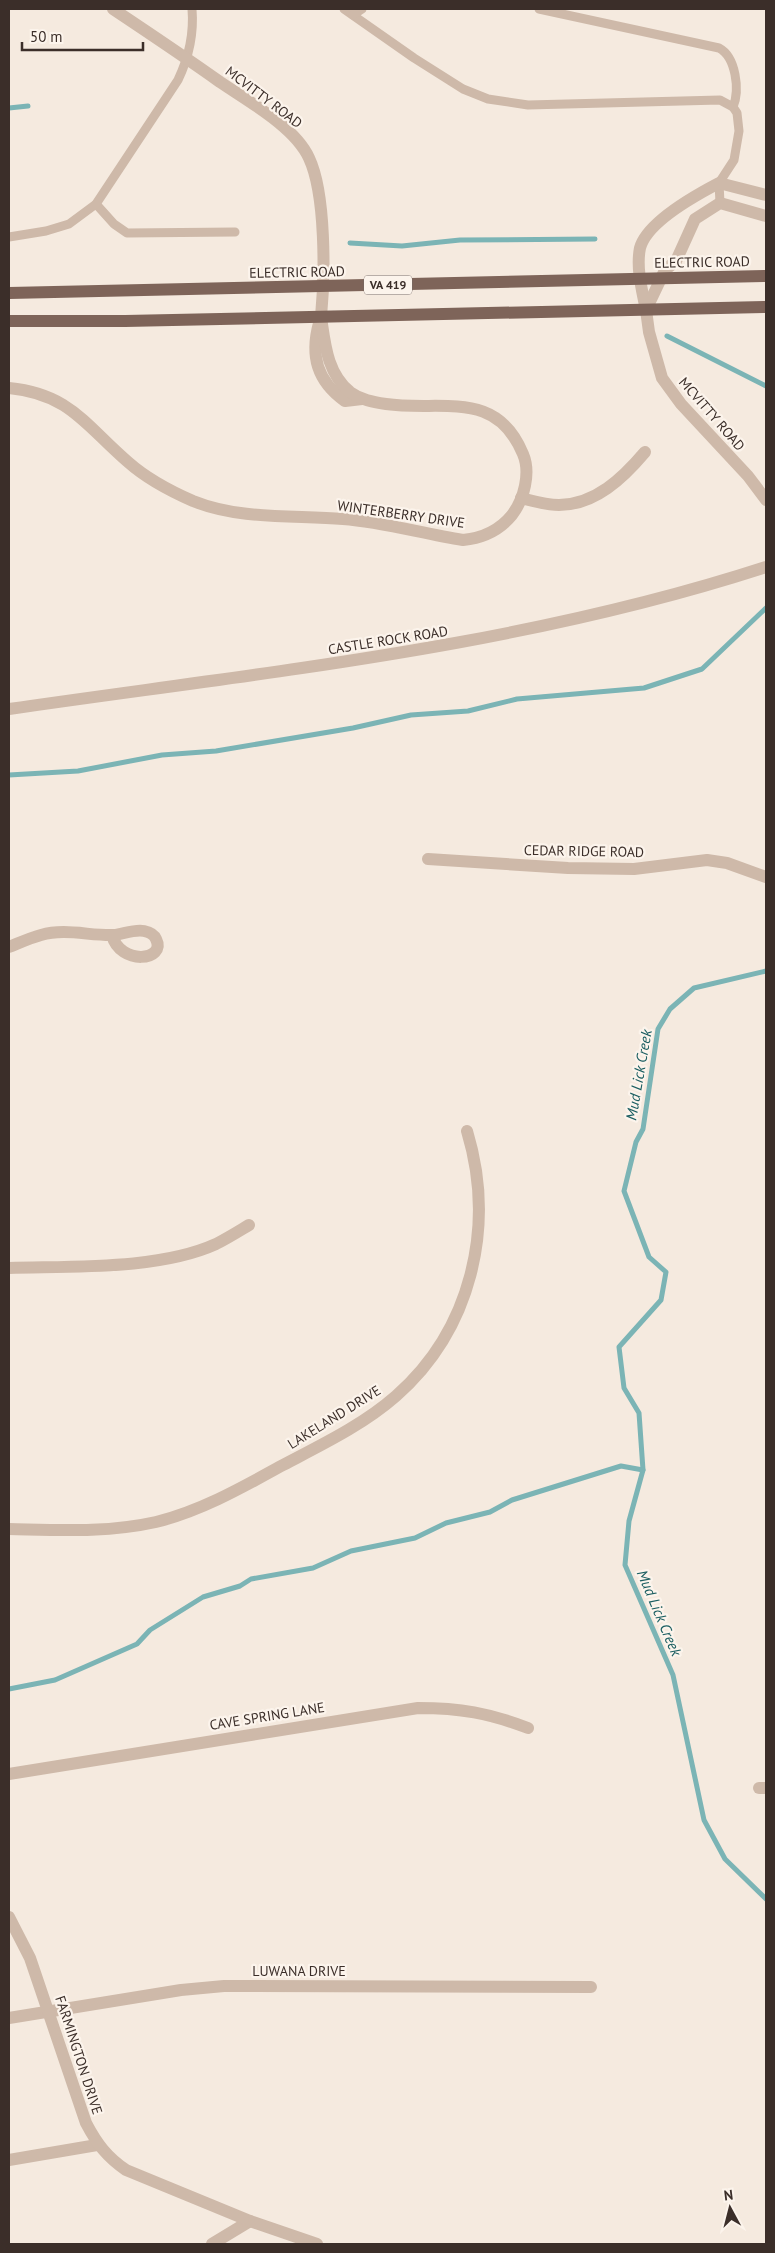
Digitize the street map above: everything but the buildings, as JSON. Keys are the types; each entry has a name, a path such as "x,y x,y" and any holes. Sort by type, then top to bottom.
{"main road":[{"name":"ELECTRIC ROAD","path":"9,293 766,276"},
{"name":"VA 419","path":"9,322 766,307"}],"street":[{"name":"MCVITTY ROAD","path":"113,9 188,59 290,132 309,158 320,203 324,286 321,317"},
{"name":"MCVITTY ROAD","path":"719,183 690,198 647,234 640,249 640,278 649,332 662,378 681,404 748,476 766,500"},
{"path":"719,183 766,195"},
{"path":"646,310 664,270 676,261 695,219 720,203 766,216"},
{"name":"WINTERBERRY DRIVE","path":"9,388 42,394 62,402 79,414 140,471 170,490 194,501 227,510 344,519 463,540 478,538 500,527 512,514 521,498 526,472 524,457 516,437 506,425 494,415 462,406 393,405 362,399 345,401 330,391 318,370 314,340 321,317"},
{"path":"521,498 559,505 585,499 612,485 626,474 645,452"},
{"name":"CASTLE ROCK ROAD","path":"9,709 399,654 510,634 584,618 713,585 766,567"},
{"name":"CEDAR RIDGE ROAD","path":"428,859 568,868 634,869 707,860 727,863 766,876"},
{"path":"9,947 42,934 83,932 112,935"},
{"name":"LAKELAND DRIVE","path":"9,1529 99,1530 156,1522 181,1515 253,1481 329,1441 395,1397 422,1371 441,1346 464,1300 474,1269 478,1250 479,1206 477,1174 468,1131"},
{"path":"9,1268 107,1265 162,1259 216,1244 250,1225"},
{"name":"CAVE SPRING LANE","path":"9,1774 418,1708 474,1710 528,1728"},
{"name":"FARMINGTON DRIVE","path":"9,1917 30,1958 50,2011 74,2092 86,2123 97,2145 108,2158 126,2170 250,2222 317,2244"},
{"name":"LUWANA DRIVE","path":"9,2018 181,1990 224,1986 591,1987"},
{"path":"9,2160 97,2145"},
{"path":"212,2244 250,2222"}],"lane":[{"path":"9,237 46,231 69,224 96,204 178,80 188,59 193,19 192,9"},
{"path":"344,9 414,58 463,88 488,99 528,105 720,100 734,107 737,113 739,131 737,149 734,160 719,183 720,203"},
{"path":"353,15 362,9"},
{"path":"539,9 719,48 731,59 737,98 734,107"},
{"path":"96,204 114,224 128,233 234,232"}],"waterway":[{"path":"9,108 28,106"},
{"path":"350,243 402,246 460,240 595,239"},
{"path":"667,336 766,386"},
{"path":"9,775 78,771 162,755 216,751 353,728 411,715 468,711 517,699 644,688 702,669 766,608"},
{"name":"Mud Lick Creek","path":"766,971 694,988 670,1009 658,1029 643,1129 636,1142 624,1191 649,1257 666,1272 661,1300 619,1347 624,1388 639,1413 643,1470 629,1521 625,1565 673,1675 704,1820 725,1859 766,1899"},
{"path":"9,1689 55,1680 137,1644 150,1630 203,1597 240,1586 251,1579 313,1568 351,1551 415,1538 446,1523 490,1512 512,1500 621,1466 643,1470"}]}
